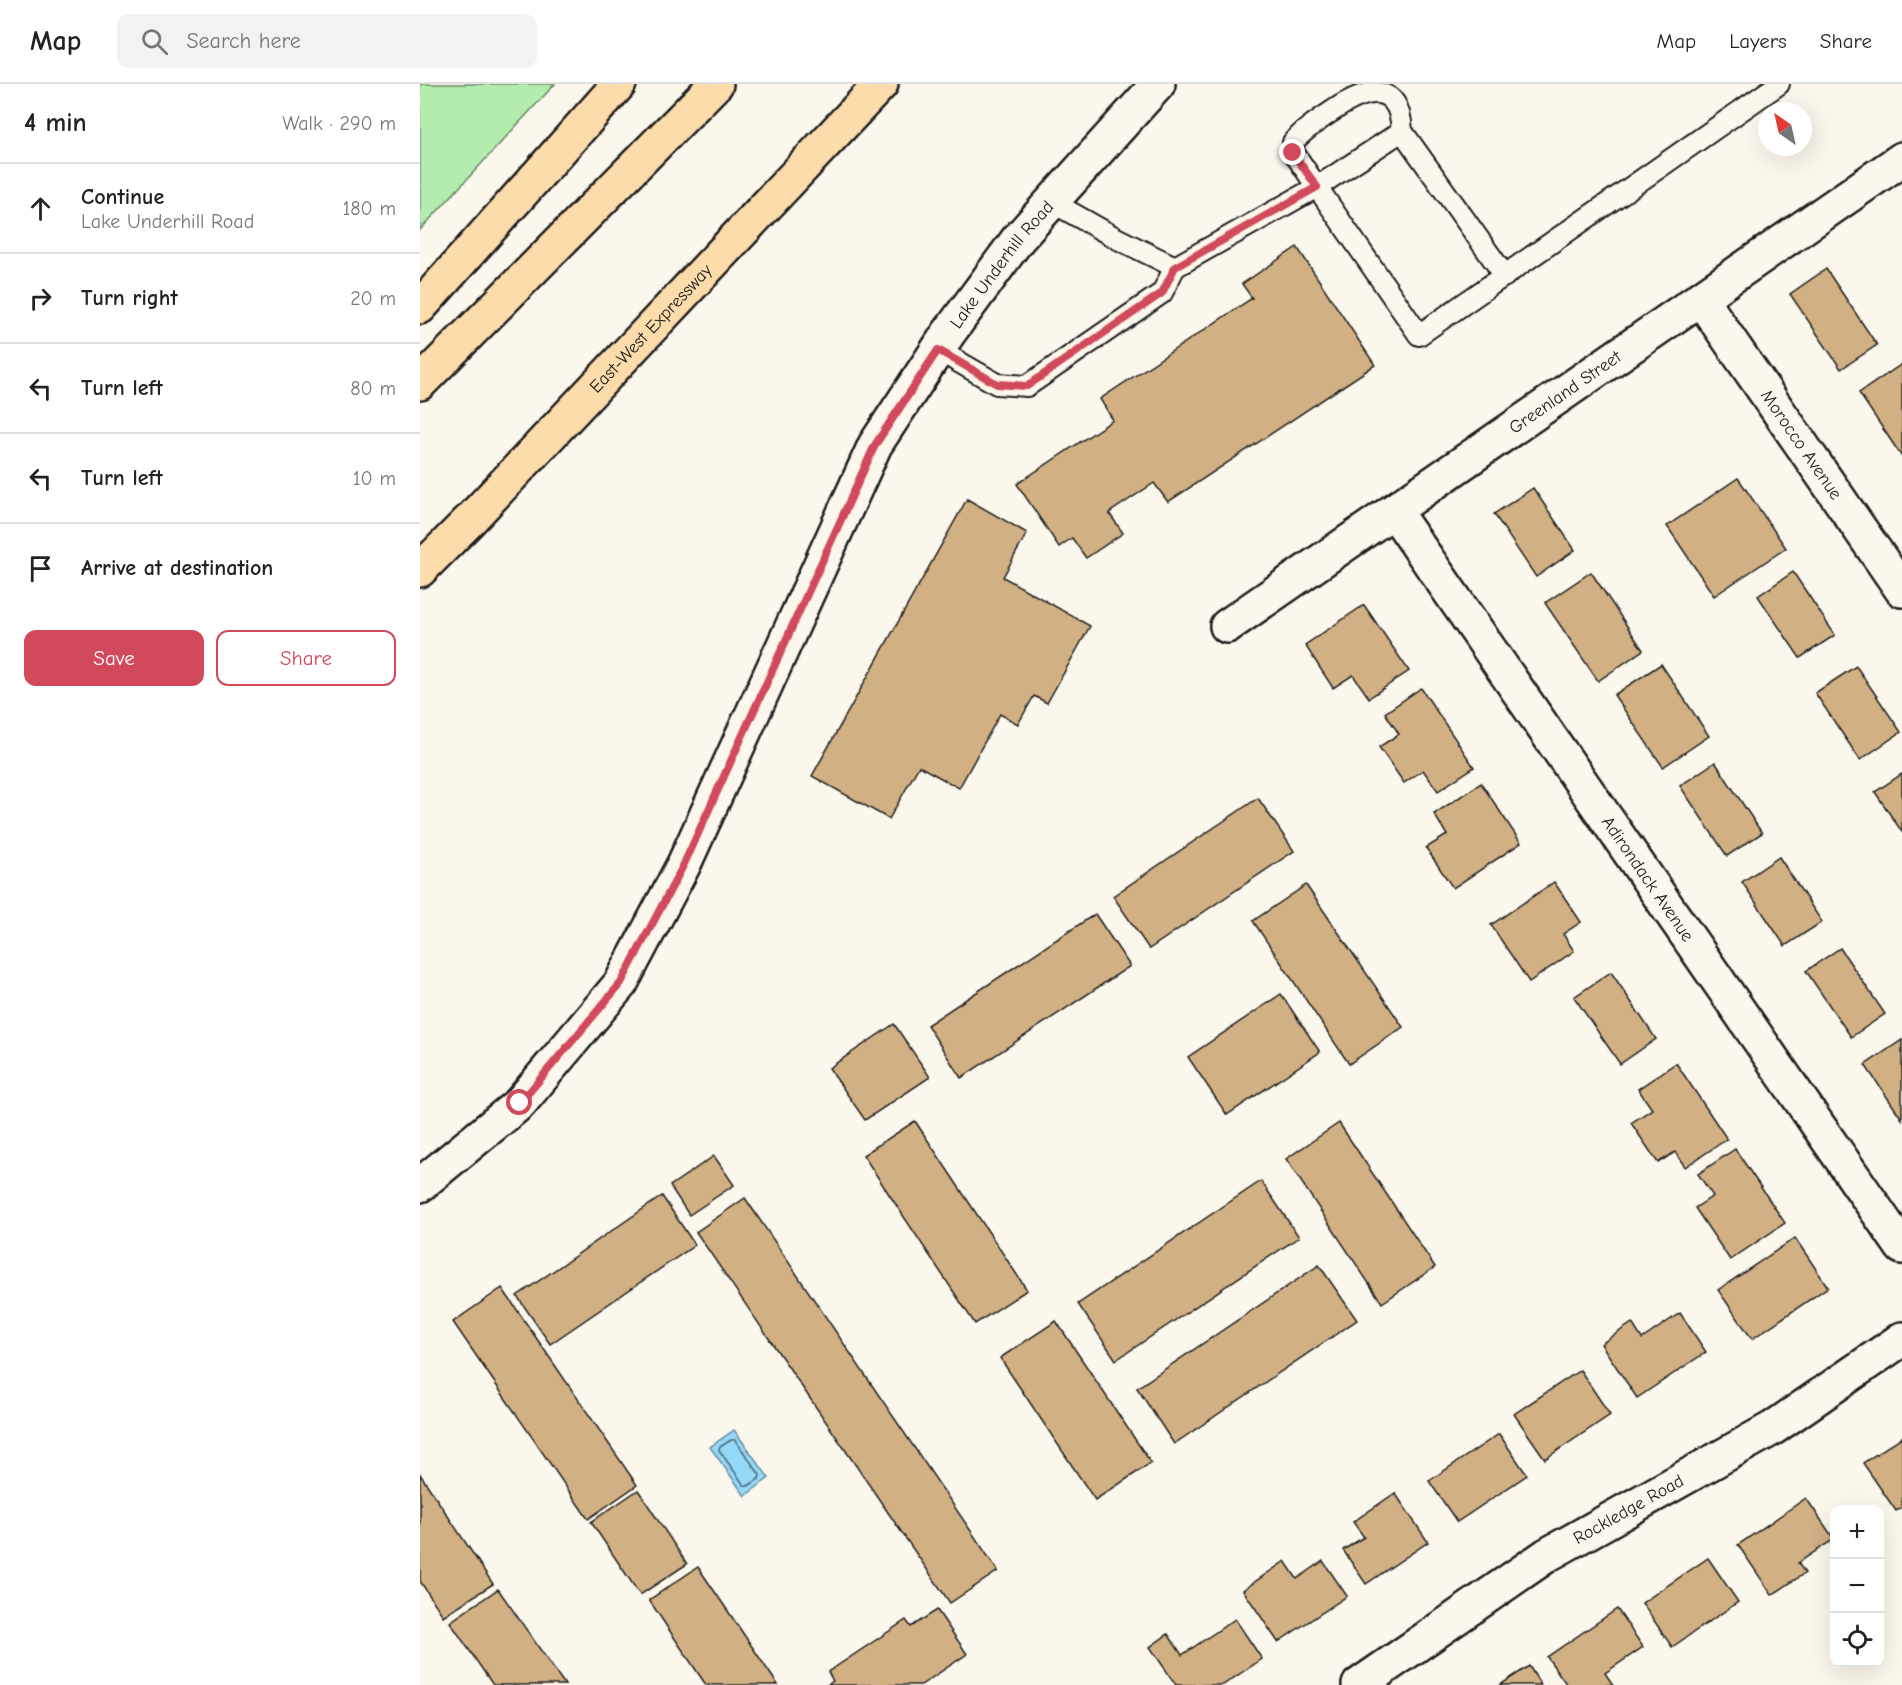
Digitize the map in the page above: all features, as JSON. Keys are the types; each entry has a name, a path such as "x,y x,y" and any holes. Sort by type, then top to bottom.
{"highway":[{"path":"420,307 619,84"},
{"path":"420,384 716,84"},
{"name":"East-West Expressway","path":"420,570 470,520 881,84"},
{"path":"856,112 900,84"}],"street":[{"name":"Lake Underhill Road","path":"420,1185 520,1103 621,983 684,864 875,445 938,350 1018,239 1158,84"},
{"name":"Greenland Street","path":"1227,626 1902,159"},
{"name":"Morocco Avenue","path":"1701,299 1902,590"},
{"name":"Adirondack Avenue","path":"1394,511 1902,1247"},
{"name":"Rockledge Road","path":"1359,1685 1547,1555 1773,1428 1902,1339"}],"lane":[{"path":"1505,276 1402,131 1401,110 1394,96 1386,91 1372,89 1359,93 1303,131 1293,142 1293,153 1419,335 1505,276 1779,84"},
{"path":"938,350 997,384 1027,386 1162,293 1175,267 1317,187 1402,131"},
{"path":"1052,202 1116,238 1175,267"}],"green space":[{"path":"420,84 555,84 420,230"}],"water":[{"path":"734,1430 769,1478 745,1496 710,1447"}],"building":[{"path":"1297,247 1375,365 1168,502 1154,483 1109,513 1123,533 1086,558 1072,538 1059,547 1017,484 1113,420 1100,399 1252,298 1242,284"},
{"path":"1826,269 1877,345 1841,369 1790,294"},
{"path":"1902,364 1902,457 1859,393"},
{"path":"1738,478 1786,548 1714,596 1667,526"},
{"path":"1533,488 1575,550 1536,577 1494,514"},
{"path":"967,499 1027,533 1003,577 1090,626 1047,703 1034,696 1018,724 1000,714 959,788 919,766 889,819 812,776"},
{"path":"1591,572 1643,650 1598,681 1545,603"},
{"path":"1793,572 1835,635 1800,658 1758,596"},
{"path":"1364,605 1409,671 1369,698 1353,675 1333,688 1305,645"},
{"path":"1661,664 1709,736 1663,767 1614,695"},
{"path":"1856,666 1901,732 1860,760 1815,693"},
{"path":"1421,688 1474,767 1438,791 1423,770 1404,783 1379,747 1399,734 1385,713"},
{"path":"1715,762 1762,833 1727,856 1680,786"},
{"path":"1902,774 1902,832 1875,792"},
{"path":"1481,783 1521,843 1453,888 1426,848 1447,835 1434,814"},
{"path":"1258,798 1294,851 1149,949 1113,896"},
{"path":"1779,857 1822,922 1785,946 1742,882"},
{"path":"1554,882 1581,922 1563,934 1574,951 1529,982 1491,925"},
{"path":"1306,885 1403,1027 1349,1064 1253,921"},
{"path":"1095,914 1130,966 961,1078 927,1025"},
{"path":"1840,948 1885,1014 1851,1037 1806,971"},
{"path":"1611,972 1656,1039 1620,1064 1574,997"},
{"path":"1281,994 1320,1052 1227,1115 1188,1057"},
{"path":"894,1024 930,1077 865,1120 829,1068"},
{"path":"1902,1040 1902,1119 1865,1065"},
{"path":"1676,1063 1727,1139 1685,1167 1675,1152 1658,1163 1631,1123 1652,1109 1638,1089"},
{"path":"915,1121 1027,1290 975,1324 863,1155"},
{"path":"1339,1123 1435,1267 1382,1303 1286,1159"},
{"path":"1735,1149 1785,1223 1730,1260 1695,1208 1713,1196 1698,1174"},
{"path":"714,1156 734,1185 689,1215 670,1186"},
{"path":"1261,1181 1299,1237 1116,1360 1078,1304"},
{"path":"662,1196 695,1245 550,1344 517,1296"},
{"path":"745,1198 998,1571 950,1603 696,1232"},
{"path":"1795,1238 1828,1287 1752,1339 1718,1290"},
{"path":"1319,1265 1357,1320 1174,1444 1137,1388"},
{"path":"502,1288 637,1485 588,1519 453,1322"},
{"path":"1680,1313 1706,1352 1637,1398 1601,1344 1632,1323 1642,1339"},
{"path":"1056,1321 1151,1463 1095,1500 1000,1358"},
{"path":"1580,1370 1610,1415 1545,1459 1514,1414"},
{"path":"1499,1434 1527,1475 1457,1522 1429,1481"},
{"path":"1902,1437 1902,1507 1896,1511 1863,1463"},
{"path":"420,1474 493,1584 443,1616 420,1581"},
{"path":"638,1490 687,1564 640,1595 591,1522"},
{"path":"1395,1493 1428,1542 1366,1584 1343,1550 1364,1537 1353,1522"},
{"path":"1806,1498 1830,1533 1830,1542 1798,1563 1805,1573 1772,1595 1738,1545"},
{"path":"1708,1558 1738,1602 1672,1647 1642,1603"},
{"path":"1285,1561 1297,1579 1323,1561 1347,1596 1278,1642 1243,1590"},
{"path":"698,1567 778,1685 706,1685 649,1600"},
{"path":"498,1589 565,1685 493,1685 450,1622"},
{"path":"1617,1609 1643,1647 1605,1673 1613,1685 1567,1685 1547,1657"},
{"path":"937,1610 967,1654 921,1685 827,1685 833,1681 828,1672 906,1620 911,1627"},
{"path":"1235,1619 1262,1659 1223,1685 1176,1685 1150,1647 1168,1634 1182,1655"},
{"path":"1529,1666 1541,1685 1500,1685"}],"route":[{"path":"520,1103 621,983 684,864 875,445 938,350 997,384 1027,386 1162,293 1175,267 1317,187 1293,153"}]}
